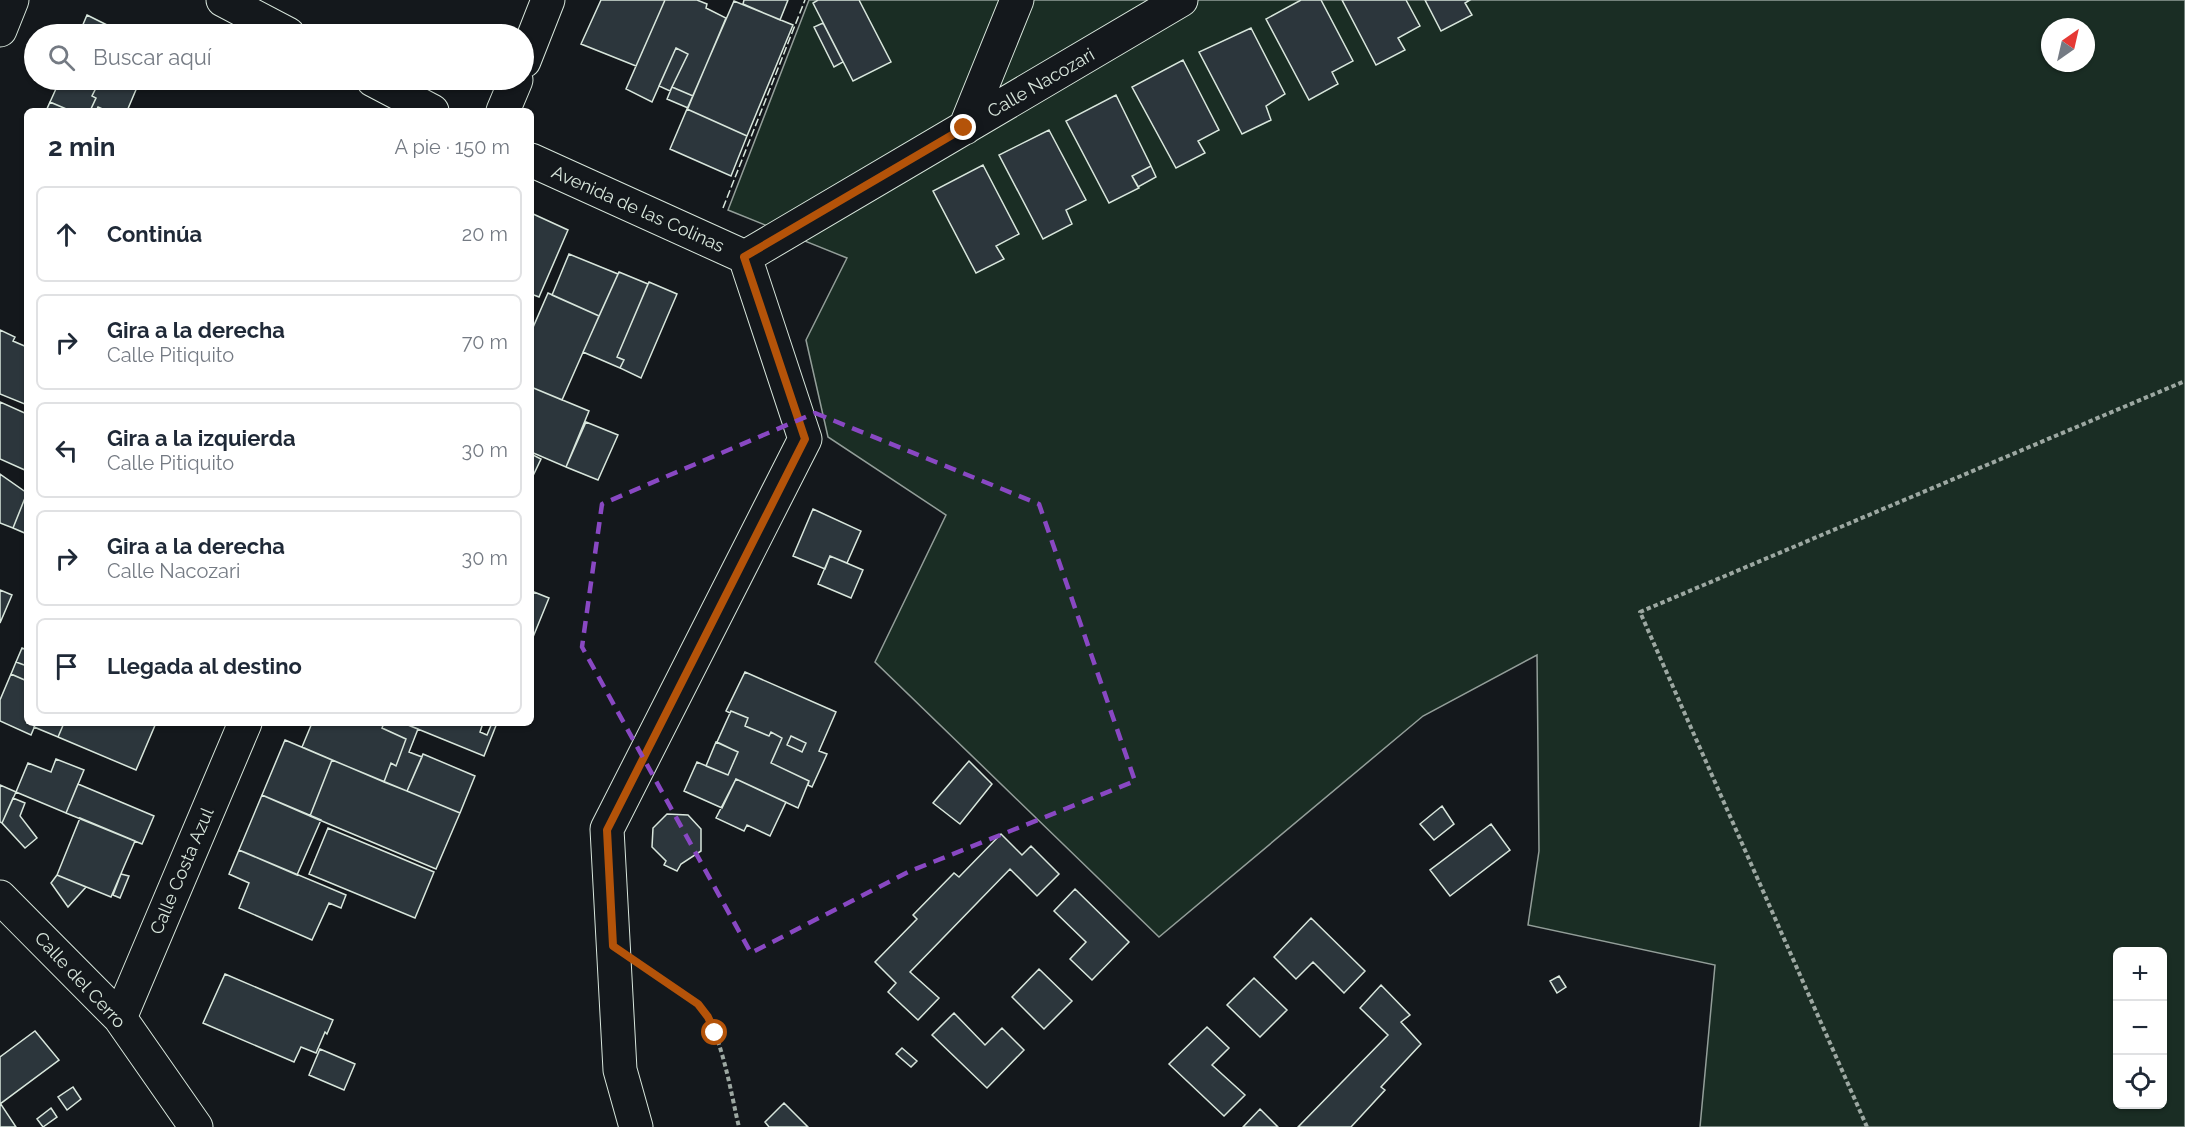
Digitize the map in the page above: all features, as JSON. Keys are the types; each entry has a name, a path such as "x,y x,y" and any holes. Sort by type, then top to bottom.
{"street":[{"path":"0,30 12,0"},
{"path":"223,0 269,24"},
{"path":"534,36 548,0"},
{"path":"964,128 1017,0"},
{"name":"Calle Nacozari","path":"744,257 1182,0"},
{"path":"392,90 426,108"},
{"path":"504,108 512,90"},
{"name":"Avenida de las Colinas","path":"534,161 744,257"},
{"path":"636,1127 620,1070 607,830 805,439 744,257"},
{"name":"Calle Costa Azul","path":"120,1018 244,726"},
{"name":"Calle del Cerro","path":"0,897 120,1018 196,1127"}],"path":[{"path":"1867,1127 1640,612 2185,381"},
{"path":"613,946 698,1004 708,1017 715,1033 739,1127"}],"highlighted area":[{"path":"815,413 1039,504 1135,781 908,872 751,953 582,647 602,504"}],"green space":[{"path":"809,0 2185,0 2185,1127 1700,1127 1715,965 1528,925 1539,851 1537,655 1423,716 1159,937 875,662 946,515 828,437 806,340 847,258 728,210"}],"building":[{"path":"601,0 665,0 636,66 581,44"},
{"path":"665,0 697,0 707,4 706,8 726,18 693,96 672,87 688,54 676,48 652,102 626,89"},
{"path":"744,0 788,0 780,20 743,4"},
{"path":"818,0 859,0 891,62 853,81 813,3"},
{"path":"1301,0 1321,0 1353,61 1332,72 1338,84 1309,100 1266,19"},
{"path":"1342,0 1406,0 1420,26 1398,38 1405,50 1376,65"},
{"path":"1425,0 1470,0 1465,3 1472,15 1441,31"},
{"path":"734,1 793,25 747,136 687,109"},
{"path":"87,15 105,24 83,24"},
{"path":"823,23 843,62 834,67 814,27"},
{"path":"1251,28 1285,94 1266,106 1271,120 1242,134 1199,52"},
{"path":"676,48 688,54 670,91 659,86"},
{"path":"1183,60 1219,130 1198,141 1205,153 1176,168 1132,87"},
{"path":"672,87 693,96 688,108 667,99"},
{"path":"55,90 95,90 92,96 96,98 91,108 64,108 50,102"},
{"path":"95,90 136,90 128,108 91,108 96,98 92,96"},
{"path":"1116,95 1151,166 1132,176 1139,188 1109,203 1066,121"},
{"path":"50,102 64,108 47,108"},
{"path":"687,109 747,136 731,176 670,149"},
{"path":"1049,130 1086,200 1066,210 1072,224 1043,239 999,155"},
{"path":"983,165 1019,234 996,246 1004,259 976,273 933,191"},
{"path":"1151,166 1156,177 1138,187 1132,176"},
{"path":"534,214 568,230 539,297 534,295"},
{"path":"569,254 618,274 599,316 552,295"},
{"path":"619,272 648,284 617,357 624,360 620,368 583,352"},
{"path":"649,282 677,294 641,378 620,368 624,360 617,357"},
{"path":"548,293 599,316 562,400 534,388 534,325"},
{"path":"0,330 15,337 13,341 24,346 24,404 0,394"},
{"path":"534,388 589,411 566,467 534,453"},
{"path":"0,402 24,413 24,470 0,459"},
{"path":"586,422 618,435 598,480 566,467"},
{"path":"534,456 541,459 534,474"},
{"path":"0,474 24,491 24,500 13,528 0,523"},
{"path":"24,500 24,533 13,528"},
{"path":"813,509 861,531 847,563 830,556 825,569 793,556"},
{"path":"830,556 863,570 851,598 818,584"},
{"path":"0,590 12,595 0,623"},
{"path":"534,592 549,598 534,635"},
{"path":"22,648 24,649 24,665 16,662"},
{"path":"16,662 24,665 24,680 11,674"},
{"path":"745,672 836,712 819,751 827,754 812,787 808,785 809,781 771,763 782,738 771,732 769,736 745,726 748,718 726,711","holes":["791,736 806,743 802,752 787,745"]},
{"path":"11,674 24,680 24,726 35,726 31,735 0,721 0,700"},
{"path":"731,711 748,718 745,726 769,736 771,732 782,738 771,763 809,781 798,808 736,779 722,808 684,791 697,762 728,775 738,752 717,742"},
{"path":"34,726 63,726 58,737"},
{"path":"63,726 155,726 136,770 58,737"},
{"path":"311,726 383,726 382,728 406,739 396,766 391,763 384,782 302,747"},
{"path":"383,726 410,726 418,729 409,752 422,757 407,791 384,782 391,763 396,766 406,739 382,728"},
{"path":"410,726 482,726 480,732 487,735 491,726 496,726 484,756"},
{"path":"791,736 806,743 802,752 787,745"},
{"path":"285,740 332,760 310,816 262,795"},
{"path":"716,742 738,752 728,775 706,766"},
{"path":"423,754 475,776 460,813 407,791"},
{"path":"56,759 84,770 66,813 16,792 28,763 51,772"},
{"path":"332,760 460,813 436,869 310,816"},
{"path":"969,761 992,784 960,824 933,803"},
{"path":"736,779 786,802 770,836 747,825 744,831 716,818"},
{"path":"78,784 154,816 142,844 66,813"},
{"path":"0,785 16,792 2,823 0,822"},
{"path":"262,795 321,820 297,875 239,850"},
{"path":"13,798 25,803 20,816 37,838 25,848 2,823"},
{"path":"1442,806 1454,824 1434,840 1420,824"},
{"path":"667,814 688,815 701,829 701,851 681,864 677,871 664,865 666,861 652,847 653,828"},
{"path":"80,818 135,841 111,897 57,875"},
{"path":"1491,824 1510,850 1450,896 1430,870"},
{"path":"328,828 434,872 415,918 309,874"},
{"path":"1001,834 1022,855 1031,846 1059,874 1037,896 1010,869 910,972 939,998 918,1020 888,992 896,983 875,962 917,919 913,915 954,873 959,877"},
{"path":"239,850 346,895 341,908 329,903 312,940 239,908 249,883 229,874"},
{"path":"121,874 129,876 120,898 113,895"},
{"path":"57,875 86,887 68,907 51,883"},
{"path":"1075,889 1129,942 1092,980 1070,959 1086,942 1054,911"},
{"path":"1311,918 1365,971 1344,993 1313,962 1296,979 1274,957"},
{"path":"1039,969 1072,1001 1044,1029 1012,997"},
{"path":"225,974 333,1020 316,1053 301,1047 294,1062 203,1023"},
{"path":"1559,976 1566,987 1557,993 1550,981"},
{"path":"1254,978 1287,1010 1260,1037 1227,1005"},
{"path":"1381,985 1410,1015 1401,1022 1421,1044 1381,1087 1385,1090 1351,1127 1298,1127 1388,1035 1360,1008"},
{"path":"954,1013 985,1045 1002,1028 1024,1050 987,1088 932,1035"},
{"path":"1207,1027 1229,1048 1212,1065 1245,1095 1224,1116 1169,1064"},
{"path":"35,1031 59,1060 0,1104 0,1057"},
{"path":"902,1048 917,1061 911,1067 896,1054"},
{"path":"320,1049 355,1064 344,1090 309,1075"},
{"path":"73,1087 81,1099 67,1110 58,1097"},
{"path":"0,1103 16,1127 0,1127"},
{"path":"784,1103 808,1127 769,1127 765,1122"},
{"path":"51,1108 57,1117 43,1127 37,1119"},
{"path":"1260,1109 1278,1127 1243,1127"}],"fence":[{"path":"723,208 805,0"}],"route":[{"path":"715,1033 708,1017 698,1004 613,946 607,830 805,439 744,257 964,128"}]}
